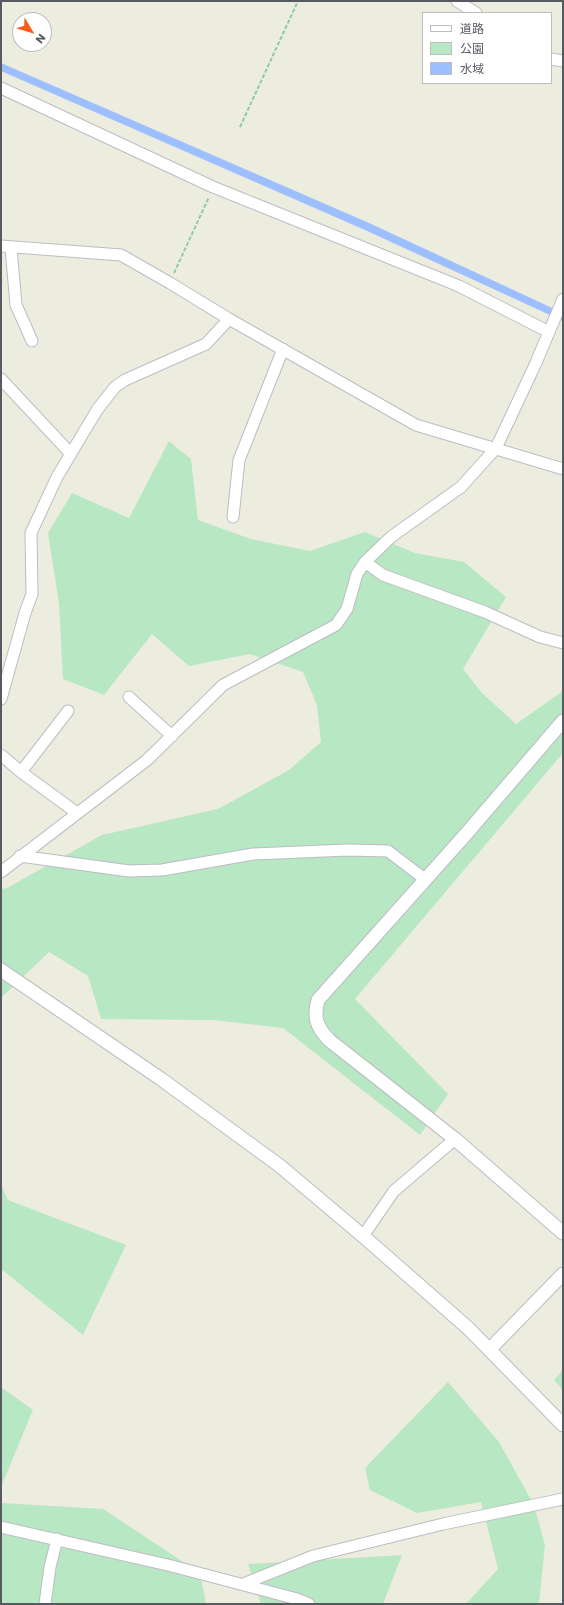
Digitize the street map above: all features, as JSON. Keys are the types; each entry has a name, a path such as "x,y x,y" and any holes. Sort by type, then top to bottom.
{"street":[{"path":"457,1 474,12"},
{"path":"552,59 563,60"},
{"path":"1,88 213,187 459,286 549,332"},
{"path":"32,341 16,305 6,247 121,255 170,282 229,319 416,424 563,469"},
{"path":"1,872 147,760 223,685 336,625 347,609 357,574 365,562 392,537 462,487 496,448 536,364 563,299"},
{"path":"1,700 25,613 32,594 31,533 57,476 70,454 97,410 116,387 125,380 206,344 229,319"},
{"path":"233,517 239,460 283,349"},
{"path":"1,379 70,454"},
{"path":"365,562 383,575 485,612 540,637 563,643"},
{"path":"129,697 172,736"},
{"path":"21,772 68,711"},
{"path":"563,721 426,880 318,1000 315,1011 319,1029 329,1040 455,1139 563,1233"},
{"path":"1,755 21,772 77,813"},
{"path":"20,856 129,871 162,870 253,854 348,850 388,851 426,880"},
{"path":"1,970 161,1079 280,1166 468,1328 563,1425"},
{"path":"363,1236 394,1191 455,1139"},
{"path":"490,1349 563,1274"},
{"path":"243,1584 313,1556 443,1524 563,1499"},
{"path":"1,1527 243,1584 297,1599 309,1604"},
{"path":"45,1604 50,1567 57,1539"}],"path":[{"path":"240,127 298,1"},
{"path":"170,282 213,187"}],"green space":[{"path":"169,441 191,459 198,520 251,539 310,551 365,532 415,553 464,562 506,597 463,669 482,693 516,724 563,691 563,753 355,999 448,1094 420,1135 283,1028 213,1020 101,1019 88,976 49,952 1,998 1,889 7,888 102,835 218,809 289,770 321,742 317,705 303,672 250,654 189,666 152,634 104,695 63,679 59,604 48,533 72,493 129,518"},
{"path":"1,1185 8,1200 126,1245 83,1335 1,1269"},
{"path":"563,1370 563,1390 554,1380"},
{"path":"448,1382 499,1442 534,1505 545,1545 539,1604 466,1604 498,1569 481,1502 417,1513 370,1490 365,1468"},
{"path":"1,1387 33,1410 1,1487"},
{"path":"1,1503 103,1509 200,1573 206,1604 1,1604"},
{"path":"402,1555 383,1604 261,1604 248,1564"}],"water":[{"path":"1,63 369,223 563,313 563,321 365,230 1,71"}]}
